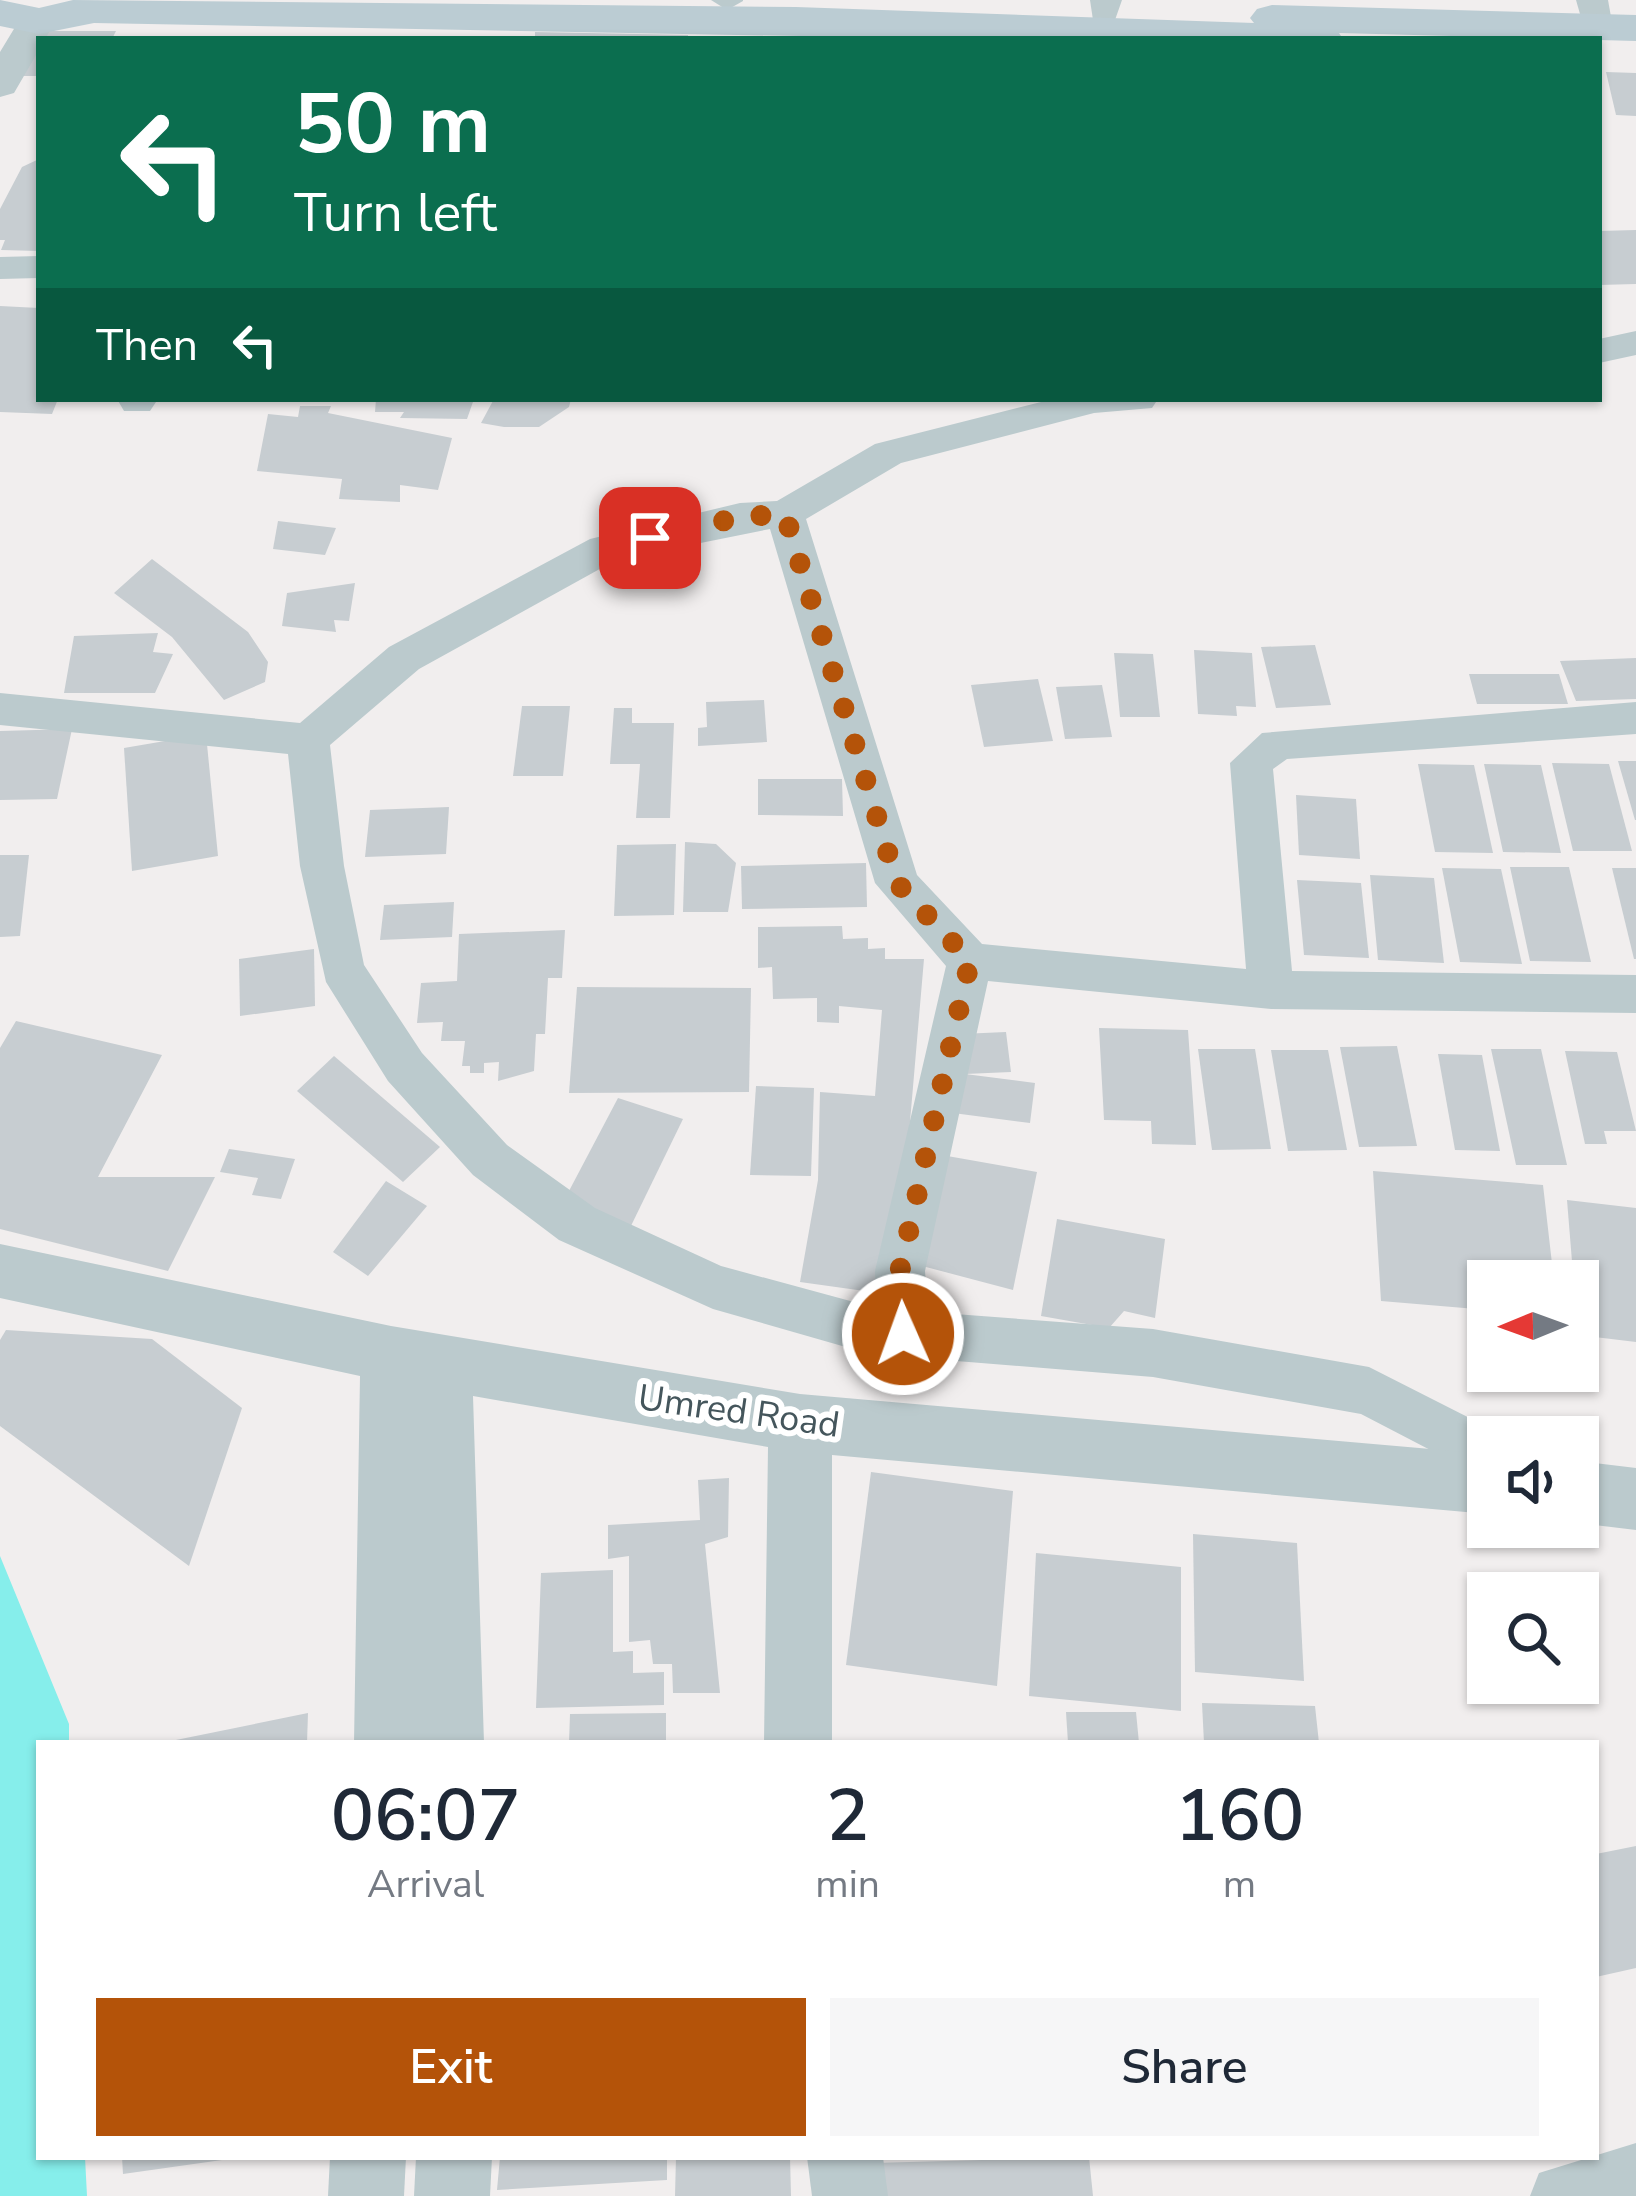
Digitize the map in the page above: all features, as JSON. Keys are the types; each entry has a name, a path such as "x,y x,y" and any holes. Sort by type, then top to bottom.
{"main road":[{"path":"687,0 1114,21 1286,36"},
{"path":"18,16 96,5 1612,30"}],"street":[{"path":"0,85 18,16"},
{"path":"0,268 36,267"},
{"path":"1602,350 1636,344"},
{"path":"0,709 308,740 404,658 604,549 740,517 785,514 888,453 1101,402"},
{"path":"785,514 897,883 970,961 1271,991 1636,994"},
{"path":"1271,991 1251,763 1277,744 1636,718"},
{"path":"308,740 322,866 342,970 405,1066 490,1160 577,1225 713,1286 870,1331 1153,1353 1369,1391 1467,1444"},
{"path":"903,1334 900,1270 970,961"},
{"name":"Umred Road","path":"0,1271 416,1359 800,1423 1467,1482"},
{"path":"388,1740 416,1359"},
{"path":"416,1359 450,1740"},
{"path":"798,1740 800,1423"},
{"path":"1599,1495 1636,1499"},
{"path":"366,2196 368,2160"},
{"path":"452,2196 454,2160"},
{"path":"845,2160 850,2196"},
{"path":"1562,2196 1636,2175"}],"water":[{"path":"0,1556 69,1724 69,1740 36,1740 36,2160 85,2160 87,2196 0,2196"}],"building":[{"path":"37,31 116,31 114,36 36,36 36,76 16,76"},
{"path":"535,32 688,35 688,36 535,36"},
{"path":"1606,72 1636,73 1636,116 1616,115"},
{"path":"36,160 36,251 1,250 5,240 0,240 0,209 22,167"},
{"path":"1636,230 1636,284 1602,285 1602,231"},
{"path":"0,306 36,308 36,402 57,402 52,414 0,412"},
{"path":"376,402 473,402 467,419 400,418 404,412 375,412"},
{"path":"492,402 570,402 539,427 481,423"},
{"path":"300,406 331,406 328,413 452,438 438,490 400,485 400,502 339,499 342,479 257,471 268,414 298,417"},
{"path":"278,521 336,528 325,555 273,549"},
{"path":"152,559 248,632 268,662 265,682 224,700 172,637 114,593"},
{"path":"355,583 349,621 334,620 336,632 282,626 287,593"},
{"path":"158,633 153,652 173,654 155,693 64,693 74,636"},
{"path":"1315,645 1331,705 1276,708 1261,647"},
{"path":"1194,650 1252,653 1256,707 1236,706 1237,716 1198,714"},
{"path":"1114,653 1153,654 1160,717 1120,717"},
{"path":"1636,658 1636,699 1576,701 1560,661"},
{"path":"1469,674 1559,674 1568,704 1477,704"},
{"path":"1038,679 1053,741 984,747 971,685"},
{"path":"1102,685 1112,737 1065,739 1056,687"},
{"path":"764,700 767,742 698,746 698,728 707,727 706,702"},
{"path":"522,706 570,706 563,776 513,776"},
{"path":"614,708 632,708 632,723 674,723 670,818 636,818 640,764 610,764"},
{"path":"72,729 57,799 0,800 0,731"},
{"path":"206,734 218,856 132,871 124,748"},
{"path":"1618,761 1636,761 1636,820 1635,820"},
{"path":"1552,763 1609,764 1632,851 1573,851"},
{"path":"1418,764 1474,765 1493,853 1435,852"},
{"path":"1484,764 1541,765 1561,853 1503,852"},
{"path":"758,779 842,779 843,816 758,815"},
{"path":"1296,795 1356,799 1360,859 1299,855"},
{"path":"449,807 446,854 365,857 370,810"},
{"path":"685,842 716,844 736,863 728,912 683,912"},
{"path":"676,844 674,915 614,916 617,845"},
{"path":"0,855 29,855 20,936 0,937"},
{"path":"866,863 867,907 742,909 741,866"},
{"path":"1510,867 1569,867 1591,962 1530,961"},
{"path":"1442,868 1501,869 1522,964 1460,962"},
{"path":"1612,868 1636,868 1636,959 1634,959"},
{"path":"1370,875 1434,878 1444,963 1378,960"},
{"path":"1297,880 1361,883 1369,958 1304,955"},
{"path":"454,902 452,937 380,940 384,905"},
{"path":"842,926 843,939 868,938 868,949 885,948 885,959 924,959 908,1145 879,1293 800,1282 818,1180 820,1092 875,1096 882,1010 839,1006 839,1023 817,1022 817,998 773,999 772,967 758,968 758,927"},
{"path":"565,930 562,978 548,978 545,1034 536,1034 534,1071 498,1081 499,1062 484,1063 484,1073 470,1073 470,1066 462,1066 465,1041 441,1041 443,1022 417,1023 421,983 457,981 459,934"},
{"path":"314,949 315,1006 240,1016 239,959"},
{"path":"577,987 751,988 749,1092 569,1093"},
{"path":"16,1021 162,1055 98,1177 215,1177 168,1271 0,1229 0,1048"},
{"path":"1099,1028 1188,1030 1196,1145 1152,1144 1151,1121 1104,1120"},
{"path":"1006,1032 1011,1072 965,1074 1035,1083 1030,1123 953,1113 961,1034"},
{"path":"1397,1046 1417,1146 1359,1147 1340,1047"},
{"path":"1198,1049 1255,1049 1271,1149 1212,1150"},
{"path":"1491,1049 1541,1049 1567,1165 1516,1165"},
{"path":"1271,1050 1328,1050 1347,1150 1288,1151"},
{"path":"1565,1051 1617,1052 1636,1131 1604,1131 1607,1144 1585,1144"},
{"path":"1438,1054 1482,1055 1500,1151 1455,1150"},
{"path":"334,1056 440,1147 403,1182 297,1091"},
{"path":"756,1086 814,1088 811,1176 750,1175"},
{"path":"618,1098 683,1119 628,1232 560,1208"},
{"path":"229,1149 295,1159 281,1199 252,1195 258,1178 220,1172"},
{"path":"936,1154 1037,1172 1013,1290 907,1262"},
{"path":"1373,1171 1543,1185 1552,1260 1467,1260 1467,1308 1381,1301"},
{"path":"386,1181 427,1206 368,1276 333,1252"},
{"path":"1567,1200 1636,1208 1636,1342 1599,1338 1599,1260 1572,1260"},
{"path":"1057,1219 1165,1239 1155,1318 1124,1311 1109,1328 1041,1316"},
{"path":"6,1330 152,1339 242,1408 189,1566 0,1426 0,1340"},
{"path":"871,1472 1013,1491 997,1686 846,1665"},
{"path":"729,1478 728,1537 705,1544 720,1693 673,1693 672,1664 653,1664 650,1640 629,1642 629,1556 608,1559 608,1525 700,1520 698,1480"},
{"path":"1193,1534 1297,1543 1304,1681 1195,1672"},
{"path":"1036,1553 1181,1567 1181,1711 1029,1696"},
{"path":"613,1570 613,1652 633,1651 633,1673 664,1672 664,1705 536,1708 541,1573"},
{"path":"1202,1703 1315,1706 1319,1740 1204,1740"},
{"path":"1066,1712 1136,1712 1139,1740 1068,1740"},
{"path":"308,1713 307,1740 176,1740"},
{"path":"666,1713 666,1740 569,1740 570,1714"},
{"path":"1636,1846 1636,1968 1599,1976 1599,1853"},
{"path":"122,2160 222,2160 123,2174"},
{"path":"500,2160 667,2160 667,2180 497,2190"},
{"path":"676,2160 790,2160 791,2196 675,2196"},
{"path":"1089,2160 1093,2196 875,2196 873,2163"}],"route":[{"path":"650,538 740,517 785,514 897,883 970,961 900,1270 903,1334"}]}
